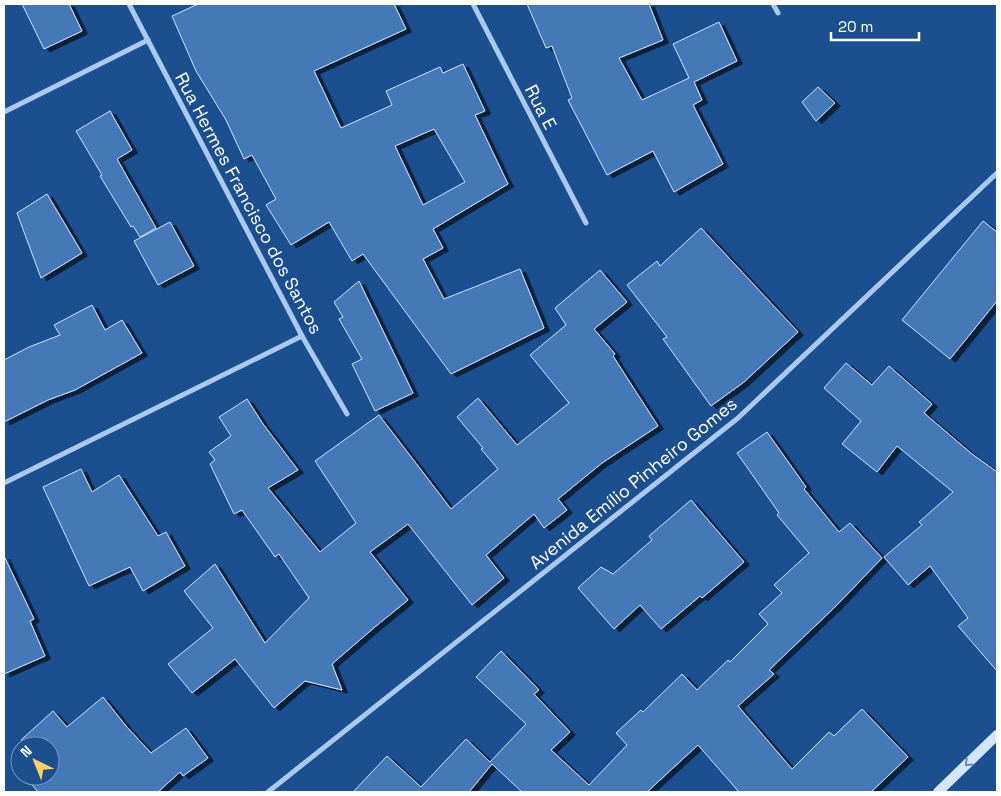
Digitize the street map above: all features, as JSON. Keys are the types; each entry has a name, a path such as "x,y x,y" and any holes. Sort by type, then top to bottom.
{"main road":[{"path":"938,792 997,734"}],"street":[{"name":"Rua Hermes Francisco dos Santos","path":"129,4 302,336 347,414"},
{"name":"Rua E","path":"473,4 586,223"},
{"path":"773,4 778,13"},
{"path":"4,112 148,40"},
{"name":"Avenida Emílio Pinheiro Gomes","path":"268,792 738,418 997,173"},
{"path":"4,483 302,336"}],"building":[{"path":"22,4 69,4 82,31 44,49"},
{"path":"198,4 394,4 406,29 314,71 341,128 392,105 386,91 440,67 443,73 463,64 485,111 475,115 508,184 433,229 443,248 423,259 444,299 520,269 544,328 451,374 363,254 352,261 329,222 291,245 266,205 276,199 252,155 244,159 226,120 196,71 172,16","holes":["434,129 465,182 423,205 395,146"]},
{"path":"527,4 649,4 663,40 619,58 642,100 689,78 673,44 719,22 737,61 694,82 702,100 693,105 723,164 674,192 653,151 607,175 568,100 572,98 552,46 546,48"},
{"path":"818,87 835,103 816,121 802,102"},
{"path":"110,111 132,150 117,159 156,228 140,237 133,226 131,227 100,176 102,175 76,131"},
{"path":"47,194 82,253 41,278 17,213"},
{"path":"983,221 997,232 997,301 950,359 902,320"},
{"path":"170,222 194,266 158,285 134,241"},
{"path":"701,228 798,332 744,382 711,406 663,339 667,337 627,285 657,261 660,266"},
{"path":"600,270 627,302 594,329 615,354 613,356 658,426 602,463 558,499 567,510 544,528 534,514 486,555 504,578 472,605 408,524 370,552 408,600 332,664 342,690 305,681 274,708 235,659 192,693 168,664 213,628 184,591 215,564 265,643 309,598 279,554 275,557 242,510 234,514 210,464 215,460 209,452 231,436 219,417 247,399 263,424 298,470 268,488 320,552 356,523 315,461 379,415 451,509 498,469 457,417 478,398 517,445 569,403 530,355 566,325 555,308"},
{"path":"359,281 413,393 375,411 352,364 362,359 339,319 343,317 334,302"},
{"path":"92,305 105,330 122,320 142,353 75,390 48,400 4,422 4,360 29,347 60,335 54,325"},
{"path":"846,363 872,385 889,366 932,404 924,413 972,454 997,472 997,671 958,626 968,618 930,566 908,585 884,557 922,525 919,522 953,492 897,446 877,472 842,444 861,421 824,388"},
{"path":"767,432 806,487 804,489 839,532 850,523 882,558 835,607 769,670 774,674 738,706 792,769 829,732 834,736 862,709 908,757 871,792 739,792 698,745 647,792 522,792 492,764 469,792 353,792 387,756 421,787 466,739 490,762 526,724 476,677 501,651 539,690 534,694 570,732 551,750 589,785 627,745 616,733 641,710 643,712 682,674 697,690 728,660 730,662 768,624 759,614 782,593 774,585 809,553 777,515 779,513 737,453"},
{"path":"81,469 92,492 119,475 158,536 166,532 185,566 143,591 130,567 89,586 43,487"},
{"path":"691,500 744,562 702,598 700,596 661,629 640,605 614,629 578,588 601,567 613,574 652,540 649,536"},
{"path":"4,556 34,619 30,621 45,656 4,674"},
{"path":"103,697 151,753 186,728 208,758 183,776 180,772 158,792 38,792 33,786 60,786 60,736 25,736 53,711 67,727"}]}
